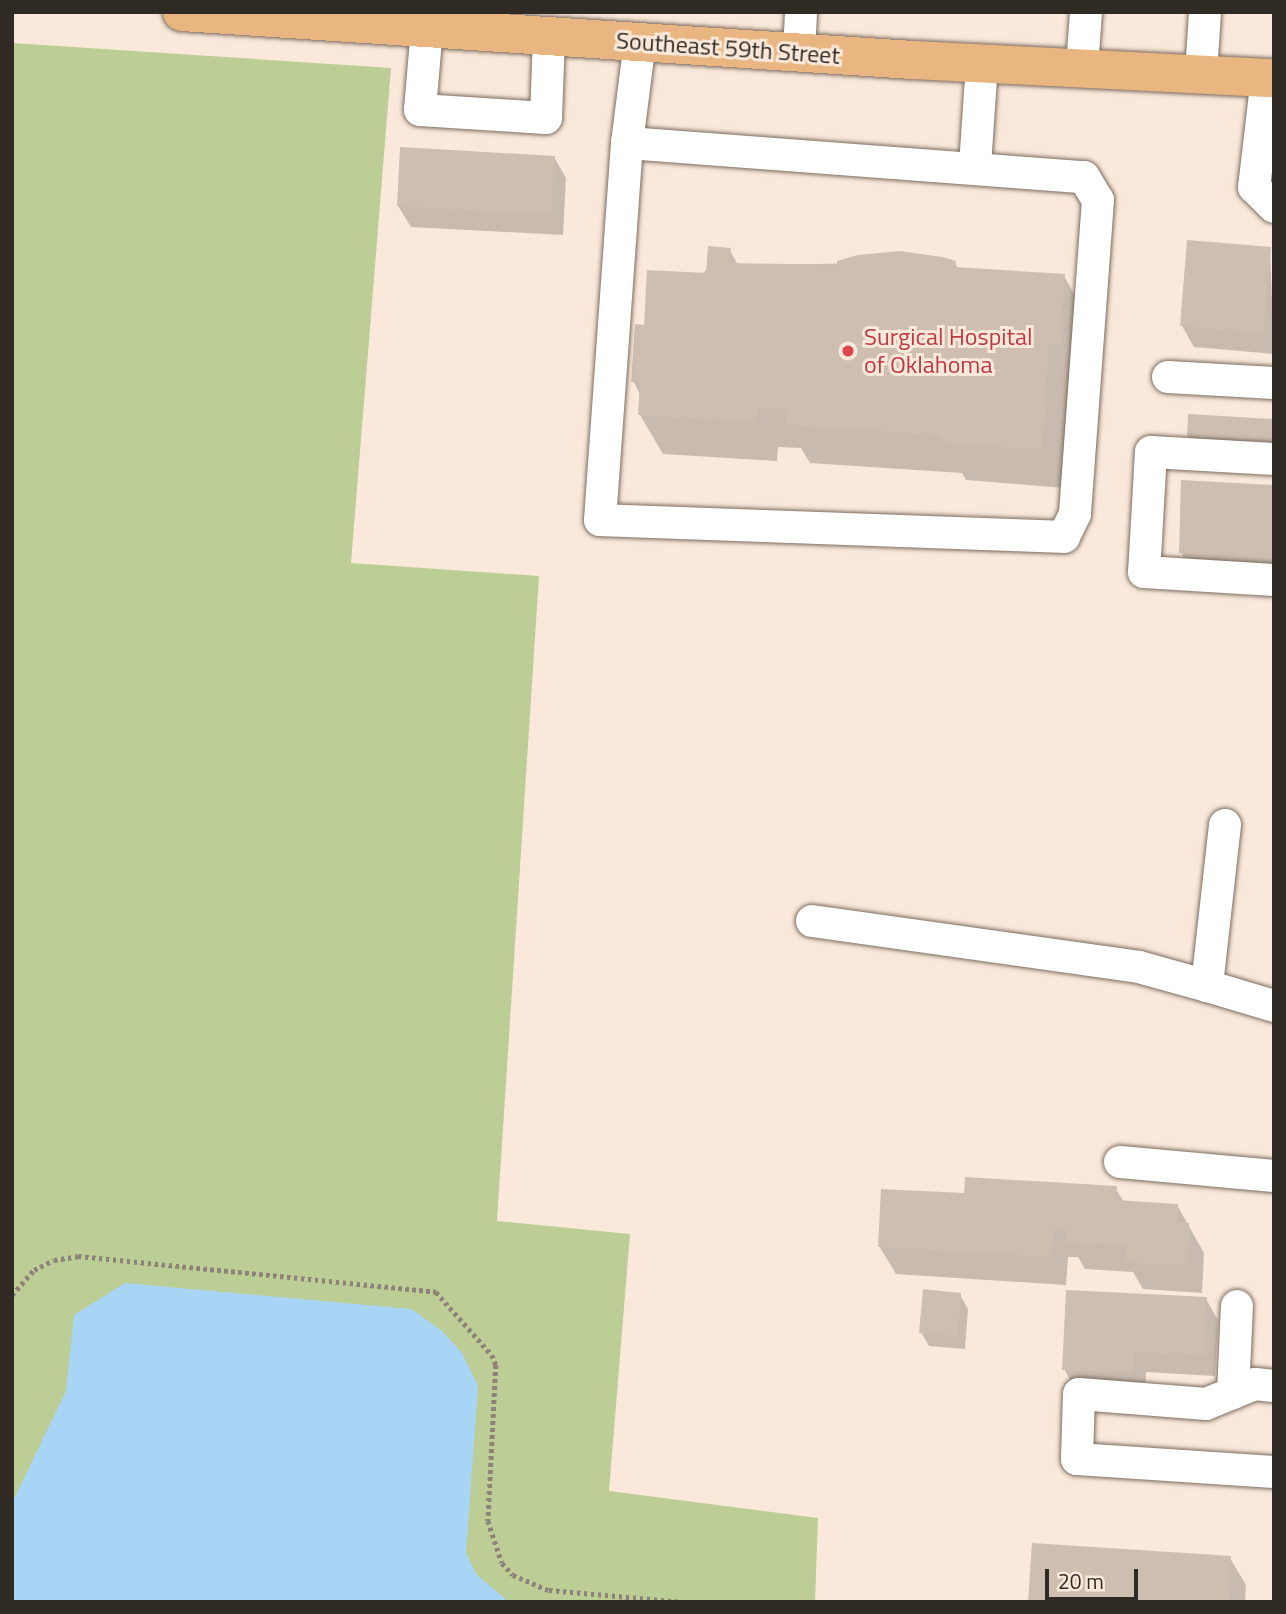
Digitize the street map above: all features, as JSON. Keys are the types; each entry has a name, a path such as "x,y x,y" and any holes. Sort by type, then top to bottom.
{"main road":[{"name":"Southeast 59th Street","path":"182,12 447,24 549,37 1270,78"}],"lane":[{"path":"799,52 801,12"},
{"path":"1082,67 1086,12"},
{"path":"1201,73 1205,12"},
{"path":"447,24 420,110 546,118 549,37"},
{"path":"627,143 975,166 1084,177 1098,200 1075,514 1064,537 600,520 627,143 640,42"},
{"path":"975,166 982,63"},
{"path":"1270,78 1254,187 1274,207"},
{"path":"1168,377 1274,383"},
{"path":"1274,459 1151,452 1144,572 1274,580"},
{"path":"1207,986 1225,825"},
{"path":"812,921 1139,967 1274,1006"},
{"path":"1120,1162 1274,1176"},
{"path":"1233,1393 1237,1306"},
{"path":"1274,1385 1255,1384 1206,1404 1079,1394 1077,1459 1274,1472"}],"path":[{"path":"12,1295 34,1270 54,1260 78,1256 436,1292 492,1355 496,1365 488,1521 502,1563 513,1575 550,1590 684,1602"}],"green space":[{"path":"12,43 391,68 351,563 539,576 497,1221 630,1234 609,1491 818,1518 815,1602 12,1602"}],"water":[{"path":"125,1283 411,1309 441,1330 462,1353 478,1386 466,1553 476,1574 509,1602 12,1602 12,1503 66,1391 74,1315"}],"building":[{"path":"400,147 555,156 551,215 397,206"},
{"path":"1187,240 1271,247 1264,333 1180,326"},
{"path":"708,246 731,248 729,263 837,265 837,261 858,255 900,251 956,261 955,267 1065,274 1060,344 1049,344 1042,450 941,442 942,435 785,425 786,410 757,408 755,422 638,415 640,382 631,382 635,324 644,325 647,270 706,273"},
{"path":"1188,414 1274,419 1274,441 1187,436"},
{"path":"1181,480 1274,485 1274,558 1179,553"},
{"path":"965,1177 1117,1186 1116,1200 1178,1204 1177,1223 1189,1223 1187,1266 1125,1262 1126,1245 1067,1242 1068,1230 1053,1230 1051,1257 878,1247 881,1189 964,1193"},
{"path":"923,1289 961,1293 958,1336 919,1333"},
{"path":"1066,1290 1207,1297 1204,1355 1135,1352 1134,1373 1062,1370"},
{"path":"1032,1543 1231,1556 1228,1602 1028,1602"}],"place":[{"name":"Surgical Hospital of Oklahoma","path":"848,351"}]}
